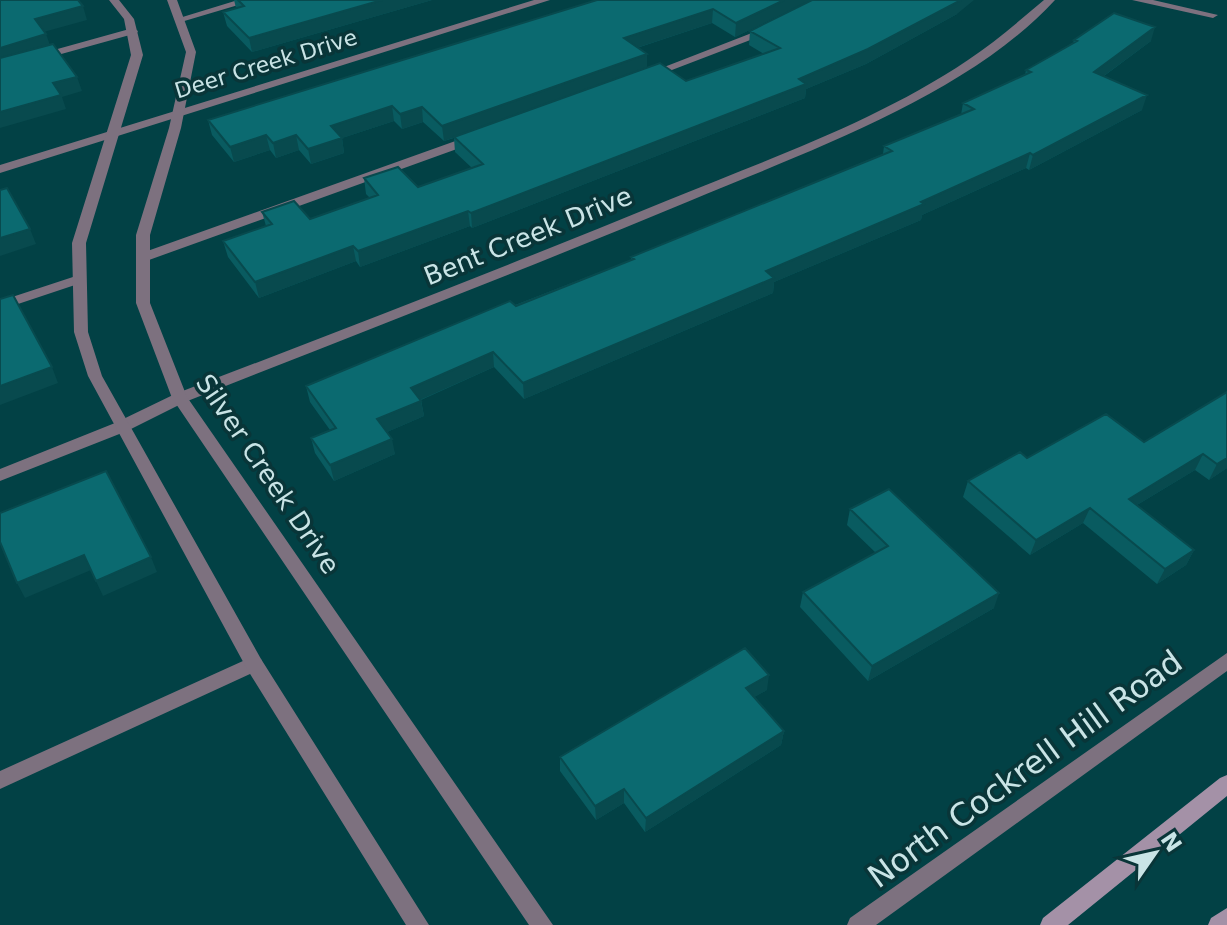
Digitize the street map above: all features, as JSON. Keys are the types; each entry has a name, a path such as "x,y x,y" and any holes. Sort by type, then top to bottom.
{"main road":[{"path":"1051,925 1227,784"},
{"path":"1219,925 1227,918"}],"street":[{"path":"114,0 129,19 137,55 79,243 81,332 95,376 254,664 418,925"},
{"name":"Silver Creek Drive","path":"172,0 191,52 178,112 143,235 143,303 180,398 542,925"},
{"path":"181,19 250,0"},
{"name":"Deer Creek Drive","path":"0,169 545,0"},
{"name":"Bent Creek Drive","path":"0,475 121,427 180,398 591,238 851,129 966,68 1014,35 1050,0"},
{"path":"1137,0 1213,15"},
{"path":"638,79 742,41 782,22"},
{"path":"0,68 133,31"},
{"path":"144,257 488,133"},
{"path":"0,306 79,279"},
{"name":"North Cockrell Hill Road","path":"858,925 1227,661"},
{"path":"0,780 254,664"}],"building":[{"path":"0,0 78,0 83,6 35,19 46,34 0,48"},
{"path":"238,0 382,0 249,38 223,12 244,6"},
{"path":"597,0 784,0 736,23 713,9 624,38 647,54 442,126 422,107 400,114 392,106 331,126 342,138 308,149 296,135 273,143 266,135 230,147 208,120"},
{"path":"812,0 961,0 868,49 799,79 806,84 471,213 468,211 358,251 353,246 255,282 223,241 272,224 262,212 294,201 310,219 378,195 364,178 398,167 418,187 483,164 454,137 660,63 686,81 780,48 750,31"},
{"path":"1114,13 1155,27 1094,72 1147,95 1033,155 1030,153 921,202 924,204 766,271 774,278 523,383 493,352 411,388 421,401 377,419 392,439 330,465 311,438 336,428 306,386 510,301 516,306 634,259 631,257 892,151 884,146 974,109 963,103 1031,72 1026,70 1077,41 1074,40"},
{"path":"53,44 77,77 53,83 61,95 0,112 0,58"},
{"path":"7,188 30,229 0,238 0,190"},
{"path":"13,295 52,367 0,386 0,299"},
{"path":"1227,392 1227,458 1217,464 1203,454 1129,499 1194,550 1165,569 1090,508 1036,540 968,481 1020,452 1027,458 1106,414 1144,442"},
{"path":"106,471 151,557 96,581 84,555 17,583 0,542 0,513"},
{"path":"889,489 999,593 872,666 803,592 888,546 850,509"},
{"path":"745,648 769,675 746,688 784,731 646,818 624,789 595,806 560,757"}]}
